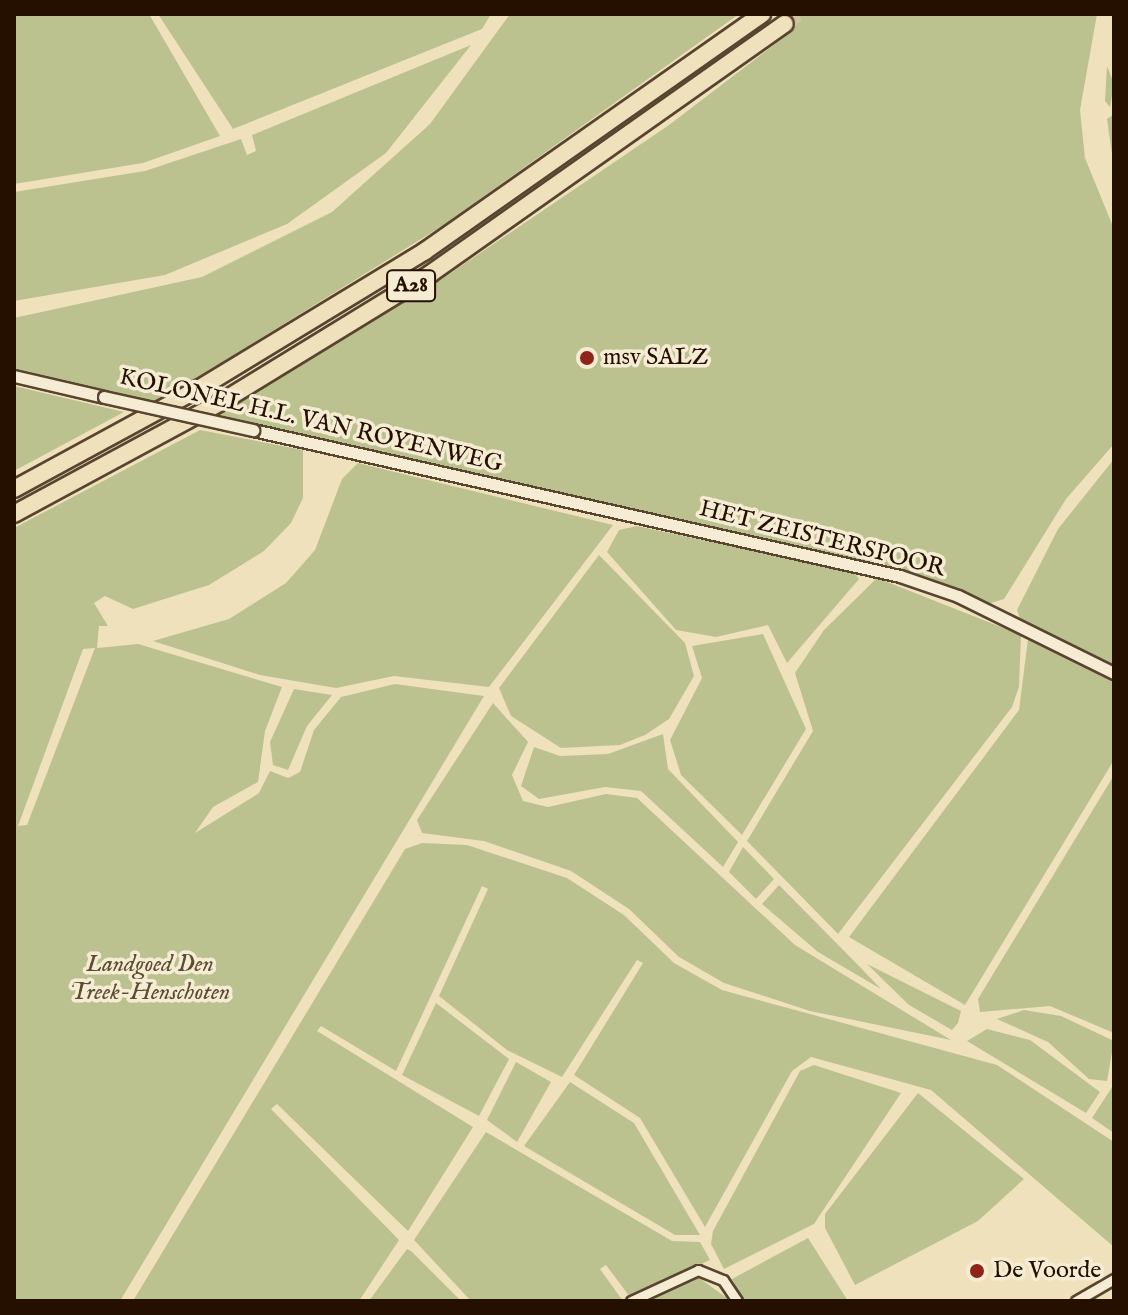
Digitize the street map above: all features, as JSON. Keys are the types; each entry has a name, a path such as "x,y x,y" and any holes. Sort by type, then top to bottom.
{"highway":[{"name":"A28","path":"14,489 213,381 425,251 762,14"},
{"name":"A28","path":"14,514 223,401 416,283 785,24"}],"street":[{"name":"KOLONEL H.L. VAN ROYENWEG","path":"14,376 598,508"},
{"name":"HET ZEISTERSPOOR","path":"598,508 924,583 1114,673"},
{"path":"631,1301 698,1270 723,1280 737,1301"},
{"path":"1076,1301 1114,1279"}],"green space":[{"path":"14,14 149,14 220,136 143,163 14,184"},
{"path":"158,14 491,14 482,29 233,129"},
{"path":"510,14 739,14 442,226 158,402 14,370 14,318 202,277 332,212 430,124"},
{"path":"778,14 1097,14 1080,110 1085,158 1114,229 1114,444 1066,499 1004,599 988,604 886,567 880,553 868,564 215,414 430,287 669,125 791,32"},
{"path":"471,45 386,153 287,224 165,275 14,301 14,192 145,171 241,139 247,155 256,151 252,135"},
{"path":"1107,66 1114,84 1110,107 1105,101"},
{"path":"1114,114 1114,168 1107,119"},
{"path":"14,386 124,412 14,471"},
{"name":"Landgoed Den Treek-Henschoten","path":"200,430 303,450 303,498 291,523 264,551 209,585 133,609 105,596 94,603 108,626 99,626 97,648 138,644 282,687 265,731 258,782 213,807 195,833 259,793 270,771 288,778 300,772 314,730 341,697 395,684 484,696 120,1301 14,1301 14,528","holes":["95,648 27,825 18,826 83,649"]},
{"path":"1114,459 1114,666 1020,619 1017,610 1058,529"},
{"path":"358,463 613,525 489,687 394,676 336,688 260,675 153,641 229,619 286,583 315,550 342,479"},
{"path":"637,526 854,572 859,579 787,663 768,625 716,637 676,630 607,552 619,530"},
{"path":"599,555 685,643 694,676 669,719 645,735 620,745 561,748 511,716 499,688"},
{"path":"877,578 1021,635 1019,687 1012,707 838,934 747,841 813,731 795,673 824,630"},
{"path":"763,634 806,729 742,835 681,775 670,740 702,678 692,646"},
{"path":"1028,639 1114,682 1114,760 965,1005 849,937 1019,710"},
{"path":"294,689 332,695 307,726 288,770 273,765 270,742"},
{"path":"493,703 528,742 512,775 523,801 548,807 606,794 637,798 795,945 951,1040 810,1011 724,983 679,957 629,909 571,871 484,841 422,833 417,820"},
{"path":"663,734 668,769 738,842 723,867 641,791 605,787 539,799 521,786 534,747 560,756 608,754"},
{"path":"1114,775 1114,1033 1050,1006 980,1012 978,999"},
{"path":"422,843 467,845 567,878 624,915 674,963 722,990 997,1065 1114,1142 1114,1247 931,1090 811,1057 792,1071 705,1227 640,1118 574,1075 643,963 637,960 562,1077 507,1050 439,996 488,889 482,886 396,1071 321,1026 317,1031 473,1127 408,1231 277,1104 271,1109 399,1240 359,1301 133,1301 405,849"},
{"path":"743,847 774,879 756,899 729,872"},
{"path":"779,885 881,989 818,952 762,904"},
{"path":"867,964 961,1011 958,1023 952,1030 909,1005"},
{"path":"436,1003 509,1059 479,1116 402,1075"},
{"path":"1024,1010 1061,1016 1114,1041 1107,1081 1089,1079 1048,1042 997,1019"},
{"path":"987,1029 1030,1040 1100,1092 1086,1113 967,1041"},
{"path":"516,1062 551,1082 517,1142 487,1120"},
{"path":"814,1065 901,1093 814,1224 724,1269 711,1244 713,1231 800,1071"},
{"path":"570,1082 634,1123 700,1235 675,1235 524,1146"},
{"path":"1114,1084 1114,1133 1092,1118"},
{"path":"918,1093 1024,1179 978,1221 855,1285 825,1228 825,1214"},
{"path":"486,1132 672,1241 700,1242 710,1260 630,1297 606,1265 600,1269 623,1301 471,1301 414,1240"},
{"path":"808,1238 848,1301 744,1301 732,1279"},
{"path":"407,1249 411,1251 461,1301 369,1301"},
{"path":"695,1275 731,1301 640,1301"}],"tunnel":[{"path":"785,24 797,14"}],"place":[{"name":"msv SALZ","path":"587,358"},
{"name":"De Voorde","path":"977,1271"}]}
